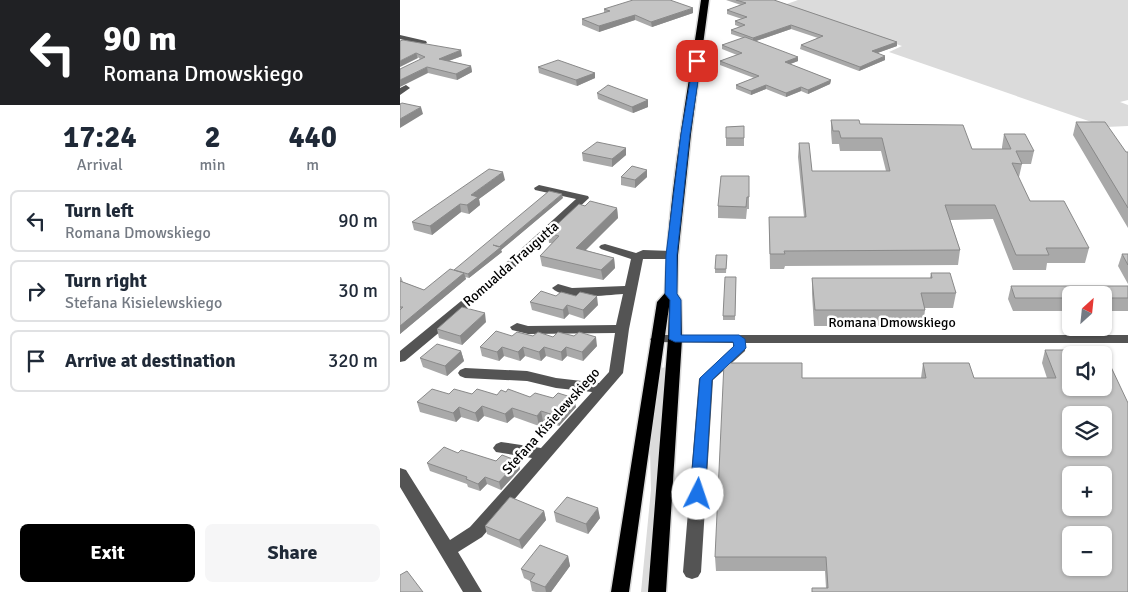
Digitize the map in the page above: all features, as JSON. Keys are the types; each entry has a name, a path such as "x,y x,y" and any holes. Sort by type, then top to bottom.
{"main road":[{"path":"657,592 675,339 675,300 671,294 672,255 686,134 705,0"},
{"path":"620,592 662,302 671,294"}],"street":[{"path":"400,37 423,44"},
{"name":"Romualda Traugutta","path":"400,358 492,282 584,198 539,188"},
{"path":"605,247 637,257 643,254 672,255"},
{"name":"Stefana Kisielewskiego","path":"447,550 476,532 616,374 622,329 637,257"},
{"path":"558,288 572,292 630,290"},
{"path":"517,327 528,330 622,329"},
{"name":"Romana Dmowskiego","path":"657,339 1128,339"},
{"path":"692,572 706,378 740,348 739,339"},
{"path":"465,373 527,376 556,383 603,388"},
{"path":"501,448 545,454"},
{"path":"402,482 473,592"}],"shaded area":[{"path":"798,0 1128,0 1128,100 1120,102 1128,105 1128,126 1106,127 889,52 902,46 784,5"},
{"path":"667,367 647,592 641,592 651,490 650,451 660,368"}],"building":[{"path":"633,0 670,0 693,8 651,22 635,15 599,26 582,19 610,11 604,9"},
{"path":"736,0 774,0 897,42 872,51 885,56 860,67 801,45 823,36 791,25 753,38 731,30 745,25 735,21 747,17 727,10 746,3"},
{"path":"745,37 798,57 785,62 831,80 808,90 801,87 786,93 766,85 751,91 736,85 759,76 720,61 742,53 722,45"},
{"path":"400,41 461,50 439,59 471,66 456,74 427,67 400,80 400,69 425,57 416,53 400,61"},
{"path":"558,60 595,73 576,80 538,67"},
{"path":"608,85 648,100 632,107 597,93"},
{"path":"400,104 421,107 400,119"},
{"path":"831,120 859,120 860,124 963,125 972,149 1011,149 1004,134 1025,134 1034,151 1016,151 1022,164 1012,163 1030,201 1064,201 1089,248 1046,248 1049,255 1016,255 995,205 945,205 960,250 784,251 785,254 770,254 769,217 806,217 799,143 809,143 812,171 890,171 882,138 841,138 839,131 833,131"},
{"path":"1076,122 1105,122 1126,152 1128,152 1128,208"},
{"path":"744,126 744,138 726,138 726,127"},
{"path":"597,142 626,148 612,159 582,153"},
{"path":"632,166 647,170 635,180 621,177"},
{"path":"489,169 503,172 471,195 478,197 467,205 460,204 430,226 412,222"},
{"path":"721,176 749,176 749,197 747,197 746,207 718,206"},
{"path":"549,191 562,194 499,247 501,247 468,274 454,270"},
{"path":"590,201 617,208 576,248 614,258 601,270 540,256 559,236 548,233 579,204 585,206"},
{"path":"1122,254 1128,254 1128,265"},
{"path":"716,255 727,255 726,269 715,269"},
{"path":"450,269 464,273 400,326 400,310 403,307 400,307 400,281 424,290"},
{"path":"931,273 950,273 956,293 921,293 925,310 815,310 812,278 932,278"},
{"path":"725,277 736,277 735,316 723,316"},
{"path":"1011,286 1062,286 1062,298 1015,298"},
{"path":"1112,286 1128,286 1128,298 1112,298"},
{"path":"541,291 556,296 561,292 576,296 580,292 597,296 583,310 567,305 563,310 530,302"},
{"path":"462,307 485,313 460,336 437,329"},
{"path":"496,331 512,336 517,332 533,336 538,332 553,337 558,332 574,336 579,332 596,337 582,352 566,347 561,352 544,347 539,352 523,347 518,352 502,347 497,352 480,347"},
{"path":"437,344 461,351 445,366 420,358"},
{"path":"1045,350 1062,350 1062,396 1112,396 1112,369 1128,403 1128,592 812,592 812,588 828,588 826,557 715,557 724,363 802,363 802,378 926,378 923,363 969,363 974,378 1056,378"},
{"path":"432,389 449,394 454,389 472,394 477,389 497,395 501,390 506,392 508,389 530,397 535,393 553,398 558,393 574,398 557,416 541,411 537,416 512,408 505,414 482,406 475,413 459,407 453,413 417,402"},
{"path":"444,447 458,453 461,450 496,461 502,455 518,461 499,482 485,477 478,484 466,479 467,477 427,463"},
{"path":"510,497 544,511 519,540 485,526"},
{"path":"567,497 598,508 586,524 554,512"},
{"path":"540,545 568,556 545,587 530,581 535,574 521,569"},
{"path":"407,571 423,592 400,592 400,575"}],"route":[{"path":"697,61 686,134 672,255 671,294 675,300 675,339 739,339 740,348 706,378 698,494"}]}
